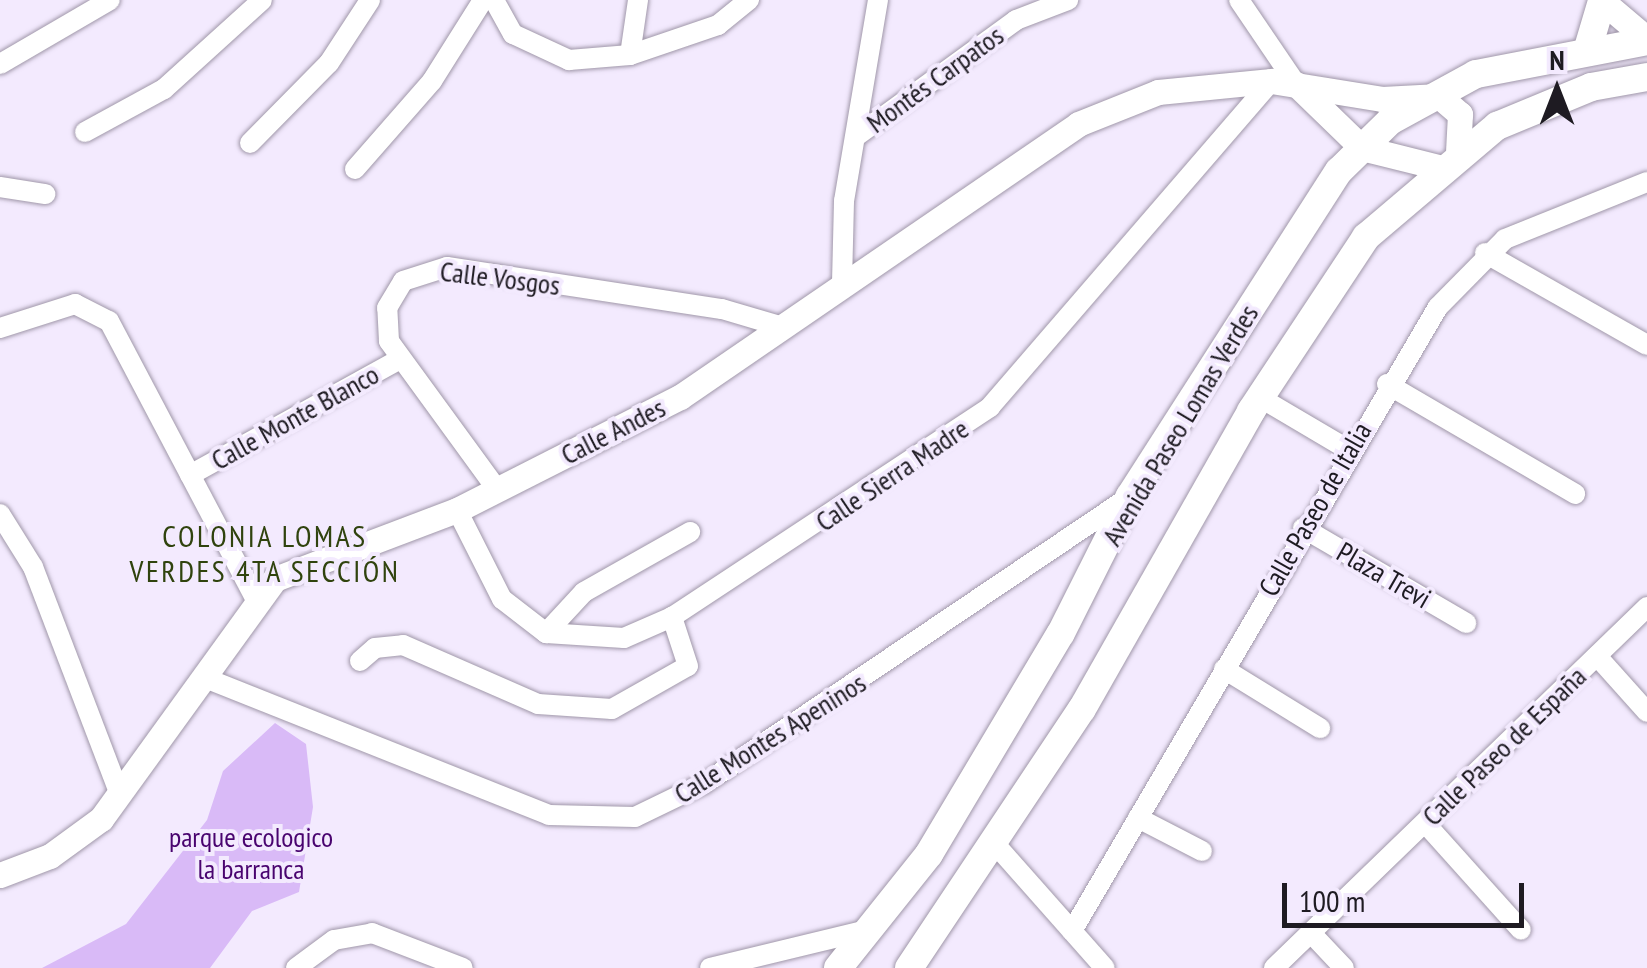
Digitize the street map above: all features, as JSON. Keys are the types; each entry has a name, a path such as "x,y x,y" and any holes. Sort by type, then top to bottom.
{"main road":[{"path":"1588,48 1602,0"},
{"name":"Avenida Paseo Lomas Verdes","path":"838,968 873,929 1062,633 1130,496 1320,196 1362,148 1429,95 1528,58 1647,40"},
{"name":"Avenida Paseo Lomas Verdes","path":"910,968 996,845 1259,398 1366,236 1448,158 1538,106 1647,77"}],"street":[{"path":"0,64 110,0"},
{"path":"86,132 164,89 262,0"},
{"path":"250,143 329,63 370,0"},
{"path":"355,169 432,82 483,0"},
{"path":"494,0 533,50 570,60 630,56 718,25 749,0"},
{"path":"630,56 638,0"},
{"path":"842,282 878,0"},
{"name":"Montés Carpatos","path":"858,135 1016,20 1068,0"},
{"path":"1239,0 1284,83 1362,148 1448,158 1460,114 1429,95"},
{"path":"1602,0 1647,40"},
{"path":"1627,0 1647,17"},
{"name":"Calle Andes","path":"0,875 80,838 120,795 256,600 299,564 457,510 680,397 842,282 1090,118 1158,92 1284,83 1382,100 1429,95"},
{"name":"Calle Sierra Madre","path":"546,634 624,638 672,617 990,407 1284,83"},
{"name":"Calle Paseo de Italia","path":"1072,932 1387,384 1485,253 1566,208 1647,182"},
{"path":"0,187 45,194"},
{"path":"1485,253 1647,345"},
{"name":"Calle Vosgos","path":"496,488 400,360 386,325 403,281 446,267 783,327"},
{"path":"0,328 94,306 256,600"},
{"name":"Calle Monte Blanco","path":"190,476 400,360"},
{"path":"1387,384 1576,494"},
{"path":"1259,398 1348,450"},
{"name":"Calle Montes Apeninos","path":"204,678 549,815 635,816 705,783 1130,496"},
{"path":"457,510 502,599 546,634 584,592 690,532"},
{"path":"0,514 34,566 120,795"},
{"name":"Plaza Trevi","path":"1303,528 1466,623"},
{"name":"Calle Paseo de España","path":"1274,968 1647,606"},
{"path":"360,661 375,648 403,645 538,704 612,708 688,666 672,617"},
{"path":"1596,656 1647,712"},
{"path":"1224,669 1320,728"},
{"path":"1138,818 1202,851"},
{"path":"1426,824 1521,930"},
{"path":"996,845 1106,968"},
{"path":"710,968 873,929"},
{"path":"296,968 334,940 372,933 463,968"},
{"path":"1311,933 1344,968"}],"green space":[{"name":"parque ecologico la barranca","path":"275,723 306,744 313,807 299,892 252,911 210,968 42,968 126,924 207,820 223,771"}],"district":[{"name":"COLONIA LOMAS VERDES 4TA SECCIÓN","path":"265,553"}]}
